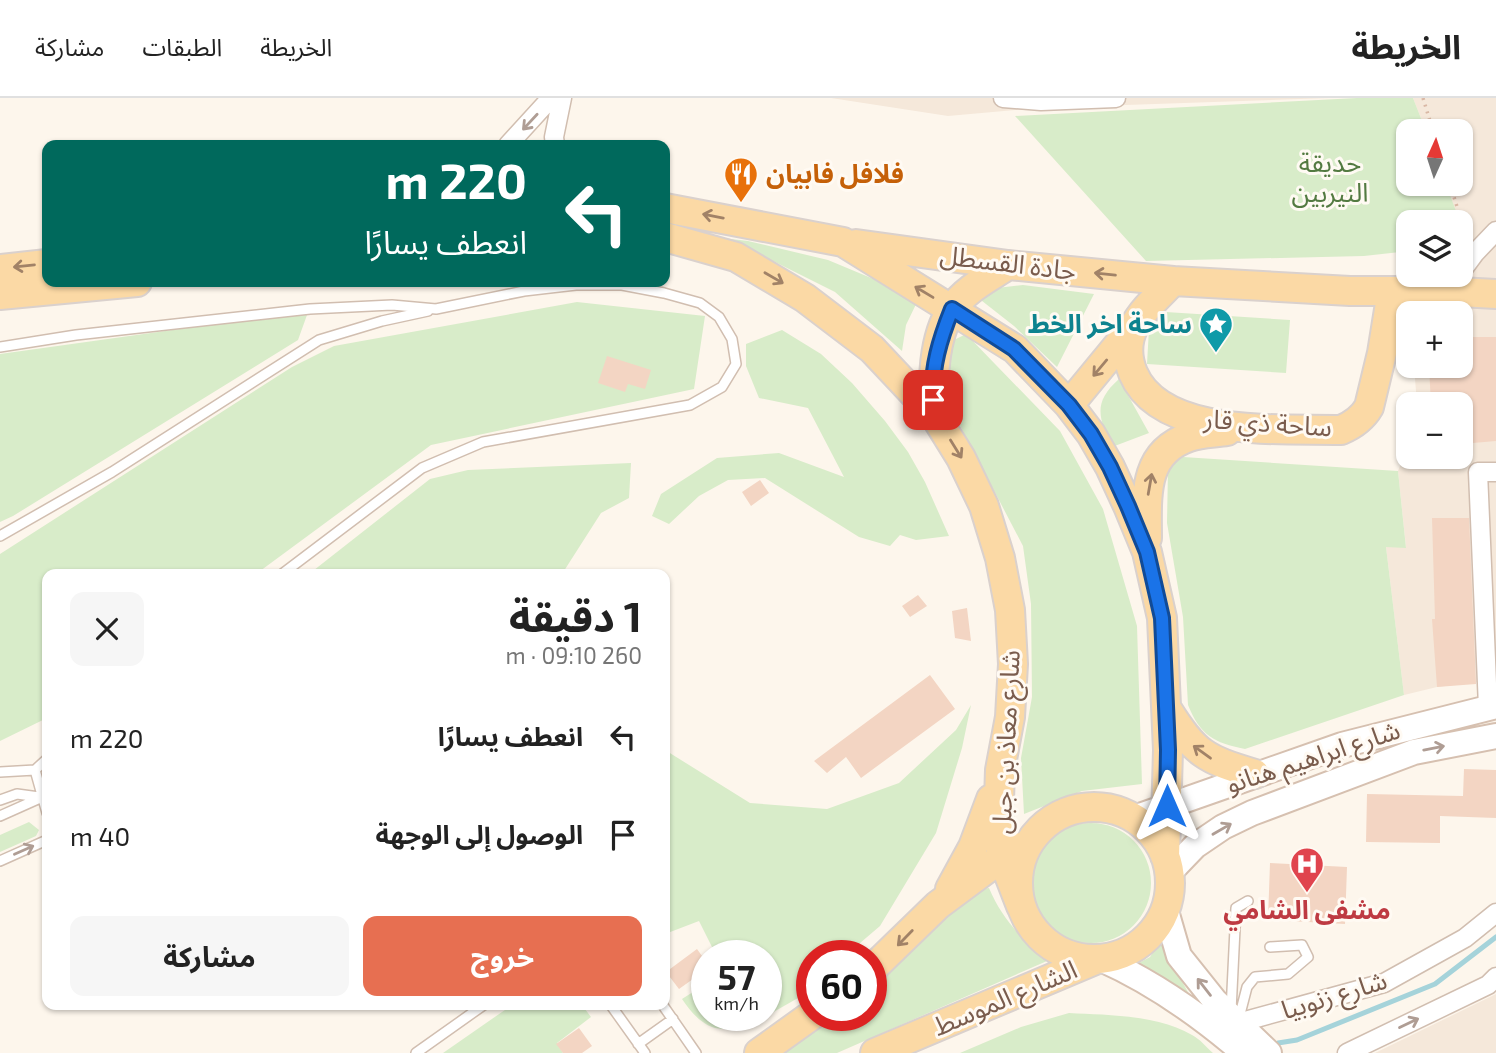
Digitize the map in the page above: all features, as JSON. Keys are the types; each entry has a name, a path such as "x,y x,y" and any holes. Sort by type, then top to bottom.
{"main road":[{"path":"670,209 843,242 1014,349 1069,405 1091,434 1110,467 1147,552 1162,618 1170,891 1166,911 1154,930 1138,946 1118,956 1098,959 1071,956 1049,945 1032,928 1021,906 1018,887 1026,848 1038,832"},
{"name":"شارع معاذ بن جبل","path":"670,238 736,257 805,298 872,349 935,416 961,458 984,506 1000,558 1010,610 1013,664 1010,717 1000,770 998,819 1002,857 1021,906"},
{"name":"جادة القسطل","path":"843,242 1008,265 1173,281"},
{"path":"0,269 42,265"},
{"path":"935,416 932,384 936,357 952,309 972,290 1008,265"},
{"path":"1069,405 1130,331 1138,316 1173,281 1350,291 1392,291 1413,287"},
{"path":"1473,286 1496,294"},
{"path":"0,295 84,287"},
{"name":"ساحة ذي قار","path":"1130,331 1131,366 1138,384 1150,398 1166,408 1206,422 1249,427 1341,430 1359,421 1369,407 1382,354 1392,291"},
{"path":"1147,552 1147,499 1151,474 1163,450 1189,436 1249,427"},
{"name":"شارع ابراهيم هنانو","path":"1134,818 1342,745 1492,706"},
{"path":"1166,707 1186,739 1204,755 1255,774"},
{"name":"شارع ابراهيم هنانو","path":"1168,864 1223,827 1252,813 1414,752 1496,736"},
{"path":"938,905 954,884 973,847 1000,770"},
{"path":"887,954 938,905 1054,818 1073,810 1094,807 1114,810 1134,818 1158,841 1168,864"},
{"path":"1166,911 1179,956 1215,1002 1269,1053"},
{"path":"1098,959 1125,970 1161,991 1244,1053"},
{"name":"الشارع الموسط","path":"876,1053 1098,959"},
{"path":"759,1053 796,1026"}],"street":[{"path":"513,140 551,98"},
{"path":"554,140 562,98"},
{"path":"1003,98 1041,101 1116,98"},
{"path":"1473,255 1496,231"},
{"path":"1492,706 1478,472 1496,472"},
{"name":"شارع زنوبيا","path":"1234,1020 1384,983 1465,938 1496,913"},
{"name":"شارع زنوبيا","path":"1348,1053 1488,985 1496,977"}],"lane":[{"path":"0,536 112,472 319,340 382,321 436,309 524,291 559,287"},
{"path":"289,569 422,468 483,442 690,405 722,387 736,364 732,339 719,317 700,303 632,287"},
{"path":"0,347 76,335 310,309 392,305 436,309"},
{"path":"0,772 35,769 42,763"},
{"path":"35,769 42,790"},
{"path":"0,800 17,794 42,796"},
{"path":"0,816 42,797"},
{"path":"0,861 42,842"},
{"path":"1234,1020 1236,908 1248,901"},
{"path":"1234,1020 1247,987 1255,977 1288,974 1308,957 1302,945 1270,947"},
{"path":"416,1053 477,1010"},
{"path":"614,1010 645,1053"},
{"path":"666,1010 696,1053"},
{"path":"638,1044 673,1019"}],"path":[{"path":"1423,98 1429,119"},
{"path":"1454,196 1469,245 1475,253"}],"shaded area":[{"path":"831,98 1329,98 1038,108 948,116"},
{"path":"1413,98 1496,98 1496,680 1437,687 1404,695 1386,547 1406,547 1398,471 1473,469 1473,392 1416,392 1415,378 1473,378 1473,301 1462,301 1467,287 1473,287 1473,210 1455,210 1450,196 1474,196 1474,119 1421,119"},
{"path":"1496,994 1496,1053 1375,1053 1494,995"}],"green space":[{"name":"حديقة النيربين","path":"1357,98 1413,98 1421,119 1396,119 1396,196 1450,196 1456,210 1396,210 1396,252 1364,256 1146,261 1015,116"},
{"path":"705,236 748,241 828,260 919,298 906,325 902,351 835,292 757,253"},
{"path":"1023,285 1094,294 1057,367 1014,326 977,297 997,288"},
{"path":"577,302 705,316 694,389 431,445 263,569 42,569 42,720 0,741 0,554 292,367 334,346"},
{"path":"1150,311 1290,320 1286,373 1147,364"},
{"path":"307,315 298,340 0,522 0,354 237,321"},
{"path":"782,330 821,354 852,383 885,421 908,452 925,482 949,536 916,540 900,535 890,546 859,537 765,478 728,480 699,496 669,524 652,516 661,494 717,458 779,453 844,477 808,408 759,398 746,366 746,344"},
{"path":"966,334 1060,431 1103,509 1137,626 1142,784 1082,791 1024,814 1021,758 1032,697 1031,604 1023,546 942,391 948,343"},
{"path":"1119,379 1149,433 1112,447 1100,411 1105,396"},
{"path":"1183,457 1398,471 1406,548 1386,547 1404,695 1245,749 1225,744 1203,731 1188,705 1183,617 1167,523 1168,468"},
{"path":"631,463 629,498 601,513 565,569 315,569 430,479 468,470"},
{"path":"971,705 962,748 936,833 880,926 864,940 796,940 796,999 782,1007 782,940 708,940 699,921 670,932 670,753 750,803 827,809 899,783 956,730"},
{"path":"29,822 39,830 36,836 0,852 0,835"},
{"path":"1091,823 1114,828 1133,841 1146,860 1151,883 1146,906 1133,925 1114,938 1091,943 1068,938 1049,925 1036,906 1031,883 1036,860 1049,841 1068,828"},
{"path":"989,888 1014,928 1047,961 837,1053 774,1053 801,1031 887,1031 887,962 974,890"},
{"path":"1160,942 1189,994 1135,965 1150,957"},
{"path":"691,993 691,1011 682,999"},
{"path":"505,1010 586,1010 591,1017 557,1043 563,1053 443,1053"},
{"path":"1069,1013 1132,1017 1164,1023 1195,1037 1213,1053 960,1053 1021,1027"}],"building":[{"path":"1473,337 1496,337 1496,441 1473,443 1473,392 1430,392 1430,378 1473,378"},
{"path":"607,356 651,370 645,389 628,384 625,392 598,383"},
{"path":"760,480 769,493 751,506 742,492"},
{"path":"1432,518 1469,518 1476,684 1437,687 1432,619 1435,619"},
{"path":"918,595 927,606 910,617 902,606"},
{"path":"967,608 971,641 955,638 952,611"},
{"path":"930,675 955,709 861,778 846,757 827,773 814,761"},
{"path":"1464,769 1496,770 1496,818 1440,816 1440,843 1366,842 1367,794 1463,796"},
{"name":"مشفى الشامي","path":"1270,863 1347,867 1345,924 1268,920"},
{"path":"691,953 691,980 679,989 670,977 670,969"},
{"path":"579,1028 592,1046 582,1053 563,1053 556,1044"}],"waterway":[{"path":"1278,1043 1297,1040 1435,984 1496,937"}],"place":[{"name":"فلافل فابيان","path":"741,204"},
{"name":"ساحة اخر الخط","path":"1216,354"},
{"name":"مشفى الشامي","path":"1307,894"}],"route":[{"path":"933,400 932,384 936,357 952,309 1014,349 1069,405 1091,434 1110,467 1147,552 1162,618 1168,750 1167,806"}]}
